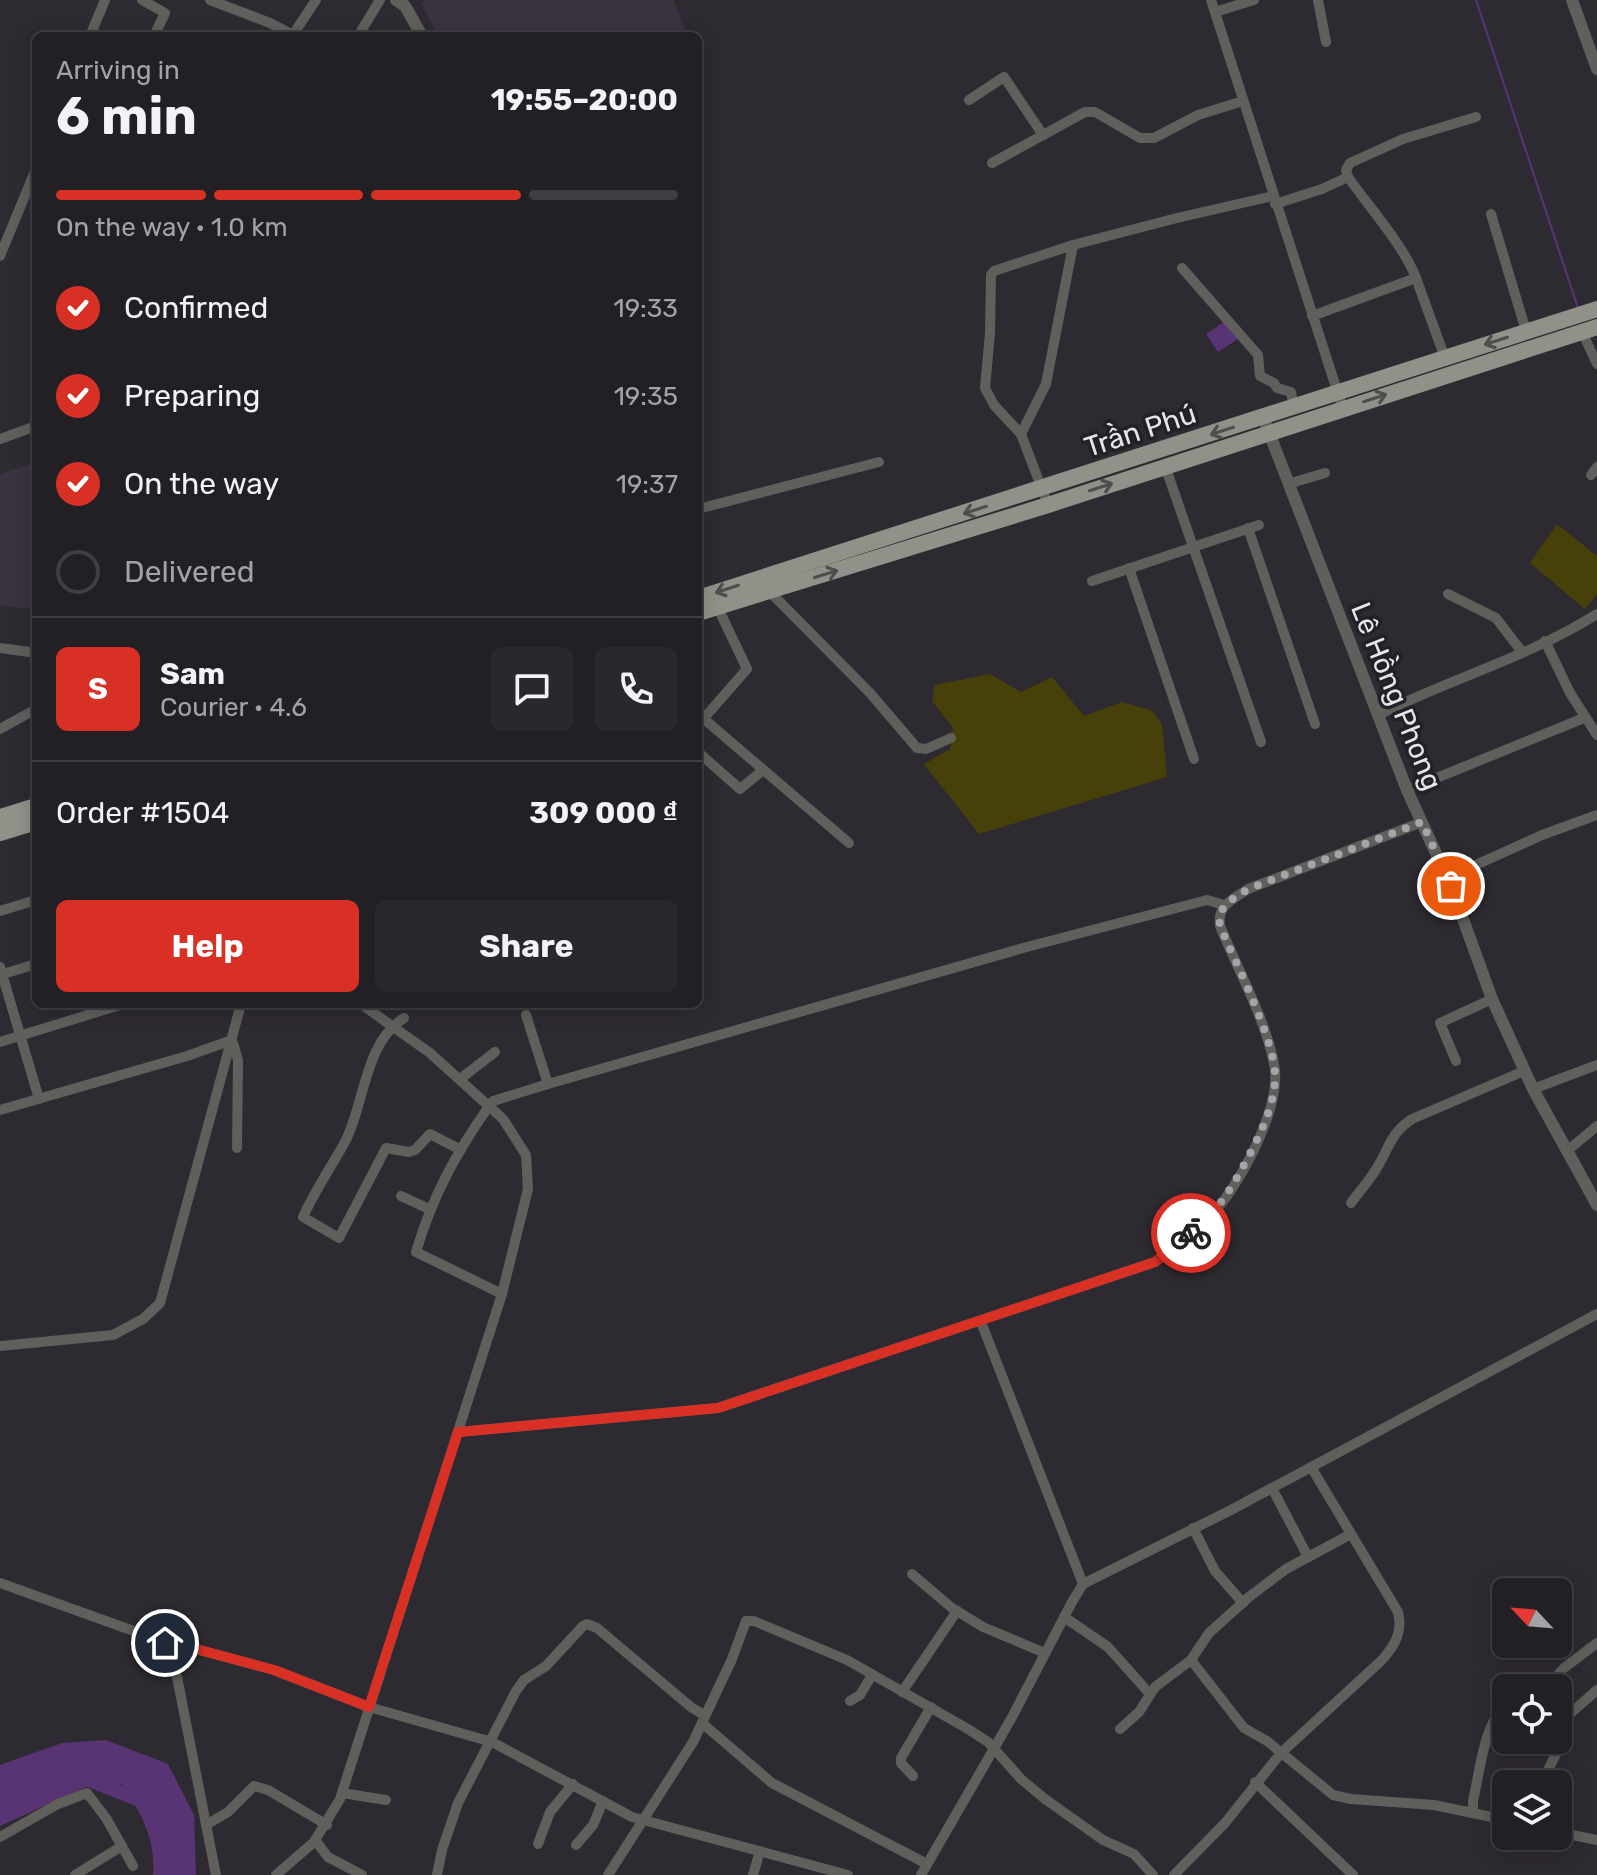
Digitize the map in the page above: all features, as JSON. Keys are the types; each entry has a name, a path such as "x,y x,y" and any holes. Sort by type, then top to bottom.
{"main road":[{"name":"Trần Phú","path":"702,612 1165,466 1265,425 1294,407 1340,401 1445,358 1597,309"},
{"name":"Trần Phú","path":"702,597 1042,488 1590,330"},
{"path":"0,817 32,807"},
{"path":"0,833 32,823"}],"street":[{"path":"92,32 105,0"},
{"path":"142,0 165,13 156,32"},
{"path":"210,0 286,32"},
{"path":"296,32 316,0"},
{"path":"360,32 380,0"},
{"path":"396,0 416,20 420,32"},
{"path":"1211,0 1340,401"},
{"path":"1215,12 1254,0"},
{"path":"1318,0 1326,42"},
{"path":"1572,0 1597,69"},
{"path":"969,100 1004,77 1043,135"},
{"path":"992,163 1076,115 1090,111 1140,138 1154,138 1198,115 1243,101"},
{"path":"1445,358 1411,265 1346,170 1350,163 1403,139 1476,117"},
{"path":"1048,505 1021,434 994,405 985,388 991,275 994,271 1073,245 1177,218 1322,189 1348,177"},
{"path":"0,256 32,179"},
{"path":"1491,214 1526,331"},
{"path":"1021,434 1046,384 1073,245"},
{"path":"1182,268 1258,355 1260,376 1277,388 1291,392 1294,407"},
{"path":"1312,316 1416,278"},
{"path":"1590,330 1597,364"},
{"name":"Lê Hồng Phong","path":"1265,425 1407,790 1447,878 1492,999 1533,1089 1597,1205"},
{"path":"0,439 32,427"},
{"path":"702,508 879,462"},
{"path":"1165,466 1261,742"},
{"path":"1288,484 1325,473"},
{"path":"1092,581 1253,526 1315,724"},
{"path":"1129,568 1194,759"},
{"path":"770,592 870,693 917,748 926,749 951,738"},
{"path":"1448,594 1496,618 1522,652"},
{"path":"702,721 747,669 718,608"},
{"path":"1378,715 1422,692 1474,674 1522,652 1597,614"},
{"path":"1545,641 1584,718 1597,735"},
{"path":"0,648 32,652"},
{"path":"0,729 32,711"},
{"path":"1407,790 1584,718"},
{"path":"702,723 849,843"},
{"path":"702,756 740,789 763,770"},
{"path":"1447,878 1542,835 1597,815"},
{"path":"458,1432 718,1408 1155,1262 1208,1220 1232,1189 1256,1143 1271,1104 1275,1065 1218,914 1224,905 1248,889 1422,822"},
{"path":"502,1294 416,1252 429,1209 459,1149 493,1101 1023,948 1207,900 1224,905"},
{"path":"0,911 32,901"},
{"path":"32,965 1,972 39,1099"},
{"path":"1456,1061 1440,1023 1492,999"},
{"path":"0,1042 110,1008"},
{"path":"0,1346 113,1335 143,1319 160,1303 240,1008"},
{"path":"276,1875 315,1840 327,1825 342,1793 502,1294 528,1189 526,1155 517,1137 489,1106 430,1053 366,1008"},
{"path":"526,1015 548,1084"},
{"path":"404,1018 391,1026 379,1046 347,1137 304,1219 337,1238 341,1237 388,1146 409,1152 430,1134 459,1149"},
{"path":"0,1110 232,1040"},
{"path":"232,1040 238,1060 237,1148"},
{"path":"460,1079 495,1052"},
{"path":"1533,1089 1597,1065"},
{"path":"1351,1203 1376,1171 1391,1137 1401,1126 1524,1071"},
{"path":"1567,1151 1597,1126"},
{"path":"401,1196 429,1209"},
{"path":"921,1875 1083,1584 1272,1488 1597,1314"},
{"path":"981,1322 1083,1584"},
{"path":"1174,1875 1225,1823 1281,1753 1382,1660 1394,1646 1398,1635 1398,1612 1311,1467"},
{"path":"1272,1488 1308,1557"},
{"path":"1193,1528 1215,1571 1243,1603"},
{"path":"1120,1729 1139,1712 1149,1693 1191,1660 1209,1633 1272,1578 1351,1534"},
{"path":"912,1574 957,1611 992,1632 1045,1653"},
{"path":"0,1583 142,1634 157,1643 181,1645 274,1670 369,1707 492,1742 632,1817 760,1851 822,1872 848,1875"},
{"path":"902,1692 957,1611"},
{"path":"1064,1617 1114,1653 1149,1693"},
{"path":"608,1875 693,1742 732,1659 746,1621 754,1621 820,1647 978,1735 1045,1799 1103,1840 1134,1854 1153,1875"},
{"path":"437,1875 458,1803 520,1684 541,1671 587,1624 597,1628 691,1707 772,1783 927,1864"},
{"path":"157,1643 177,1677 216,1875"},
{"path":"1559,1674 1597,1643"},
{"path":"1191,1660 1240,1725 1337,1797 1434,1805 1492,1817"},
{"path":"850,1701 860,1695 872,1675"},
{"path":"1572,1713 1595,1697"},
{"path":"913,1776 901,1763 901,1758 931,1707"},
{"path":"1473,1813 1473,1801 1492,1724"},
{"path":"1255,1782 1353,1875"},
{"path":"538,1844 550,1812 573,1784"},
{"path":"206,1825 228,1812 254,1786 268,1790 327,1825"},
{"path":"0,1837 58,1804 87,1793 106,1818 133,1866"},
{"path":"342,1793 386,1800"},
{"path":"576,1845 586,1836 603,1801"},
{"path":"1572,1835 1597,1840"},
{"path":"315,1840 332,1860 362,1875"},
{"path":"75,1875 122,1846"},
{"path":"753,1875 760,1851"}],"shaded area":[{"path":"674,0 686,32 435,32 421,2"},
{"path":"1224,322 1238,339 1218,352 1206,334"},
{"path":"32,463 32,609 0,605 0,474"},
{"path":"1557,524 1597,556 1597,594 1585,609 1530,563"},
{"path":"990,674 1021,692 1052,677 1084,716 1122,702 1153,711 1162,725 1167,777 979,834 924,764 950,749 953,728 932,701 935,685"},
{"path":"106,1740 168,1764 194,1815 196,1875 153,1875 152,1850 146,1826 121,1784 86,1787 0,1826 0,1765 62,1743"}],"waterway":[{"path":"1476,0 1578,308"},
{"path":"84,1778 142,1801 145,1805"}],"way so far":[{"path":"1191,1233 1208,1220 1232,1189 1256,1143 1271,1104 1275,1080 1275,1065 1266,1037 1220,926 1218,914 1224,905 1248,889 1422,822 1451,886"}],"route":[{"path":"165,1643 274,1670 369,1707 458,1432 718,1408 1155,1262 1191,1233"}]}
